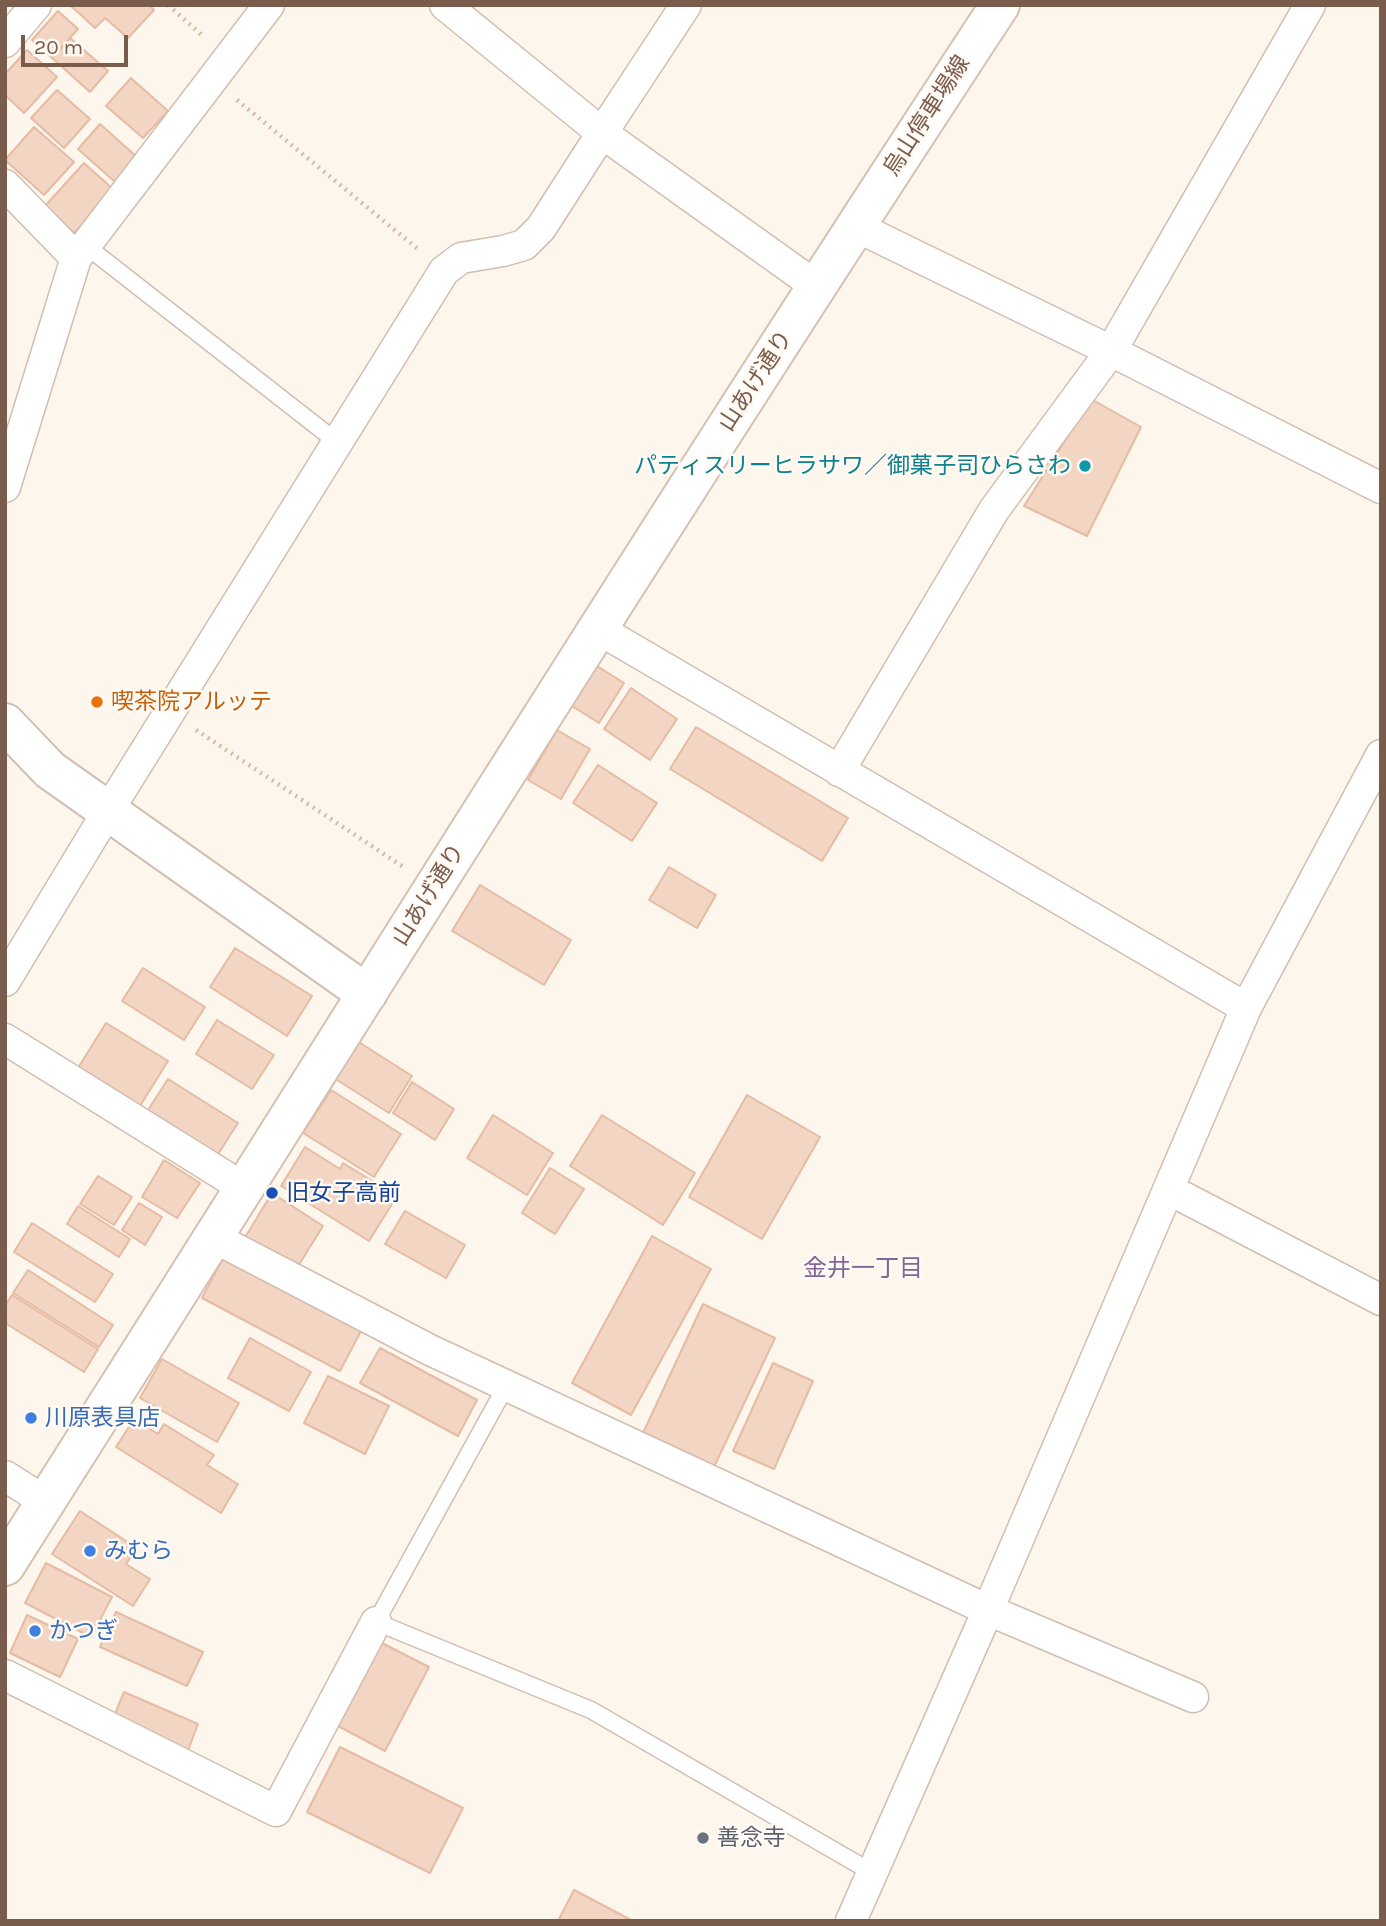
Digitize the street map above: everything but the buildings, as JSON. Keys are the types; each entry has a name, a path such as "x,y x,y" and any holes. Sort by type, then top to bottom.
{"main road":[{"name":"烏山停車場線","path":"855,226 1000,5"},
{"name":"山あげ通り","path":"5,1566 855,226"},
{"path":"5,723 50,770 367,994"}],"street":[{"path":"5,42 36,5"},
{"path":"5,487 80,251 269,5"},
{"path":"446,5 601,133 816,286"},
{"path":"5,981 444,271 461,258 524,245 541,228 686,5"},
{"path":"839,771 994,510 1111,351 1310,5"},
{"path":"5,186 80,251"},
{"path":"855,226 1111,351 1381,488"},
{"path":"597,629 1246,1008"},
{"path":"851,1921 1170,1190 1246,1008 1381,755"},
{"path":"5,1039 244,1188"},
{"path":"1170,1190 1381,1300"},
{"path":"213,1237 430,1350 506,1386 988,1610 1193,1698"},
{"path":"5,1476 46,1502"},
{"path":"5,1675 276,1811 376,1622"}],"lane":[{"path":"80,251 337,442"},
{"path":"506,1386 376,1622 591,1710 873,1873"}],"path":[{"path":"168,5 220,69 444,271"},
{"path":"169,712 407,870"}],"place":[{"name":"パティスリーヒラサワ／御菓子司ひらさわ","path":"1085,466"},
{"name":"喫茶院アルッテ","path":"97,702"},
{"name":"旧女子高前","path":"272,1193"},
{"name":"川原表具店","path":"31,1418"},
{"name":"みむら","path":"90,1551"},
{"name":"かつぎ","path":"35,1631"},
{"name":"善念寺","path":"703,1838"}],"district":[{"name":"金井一丁目","path":"863,1269"}]}
